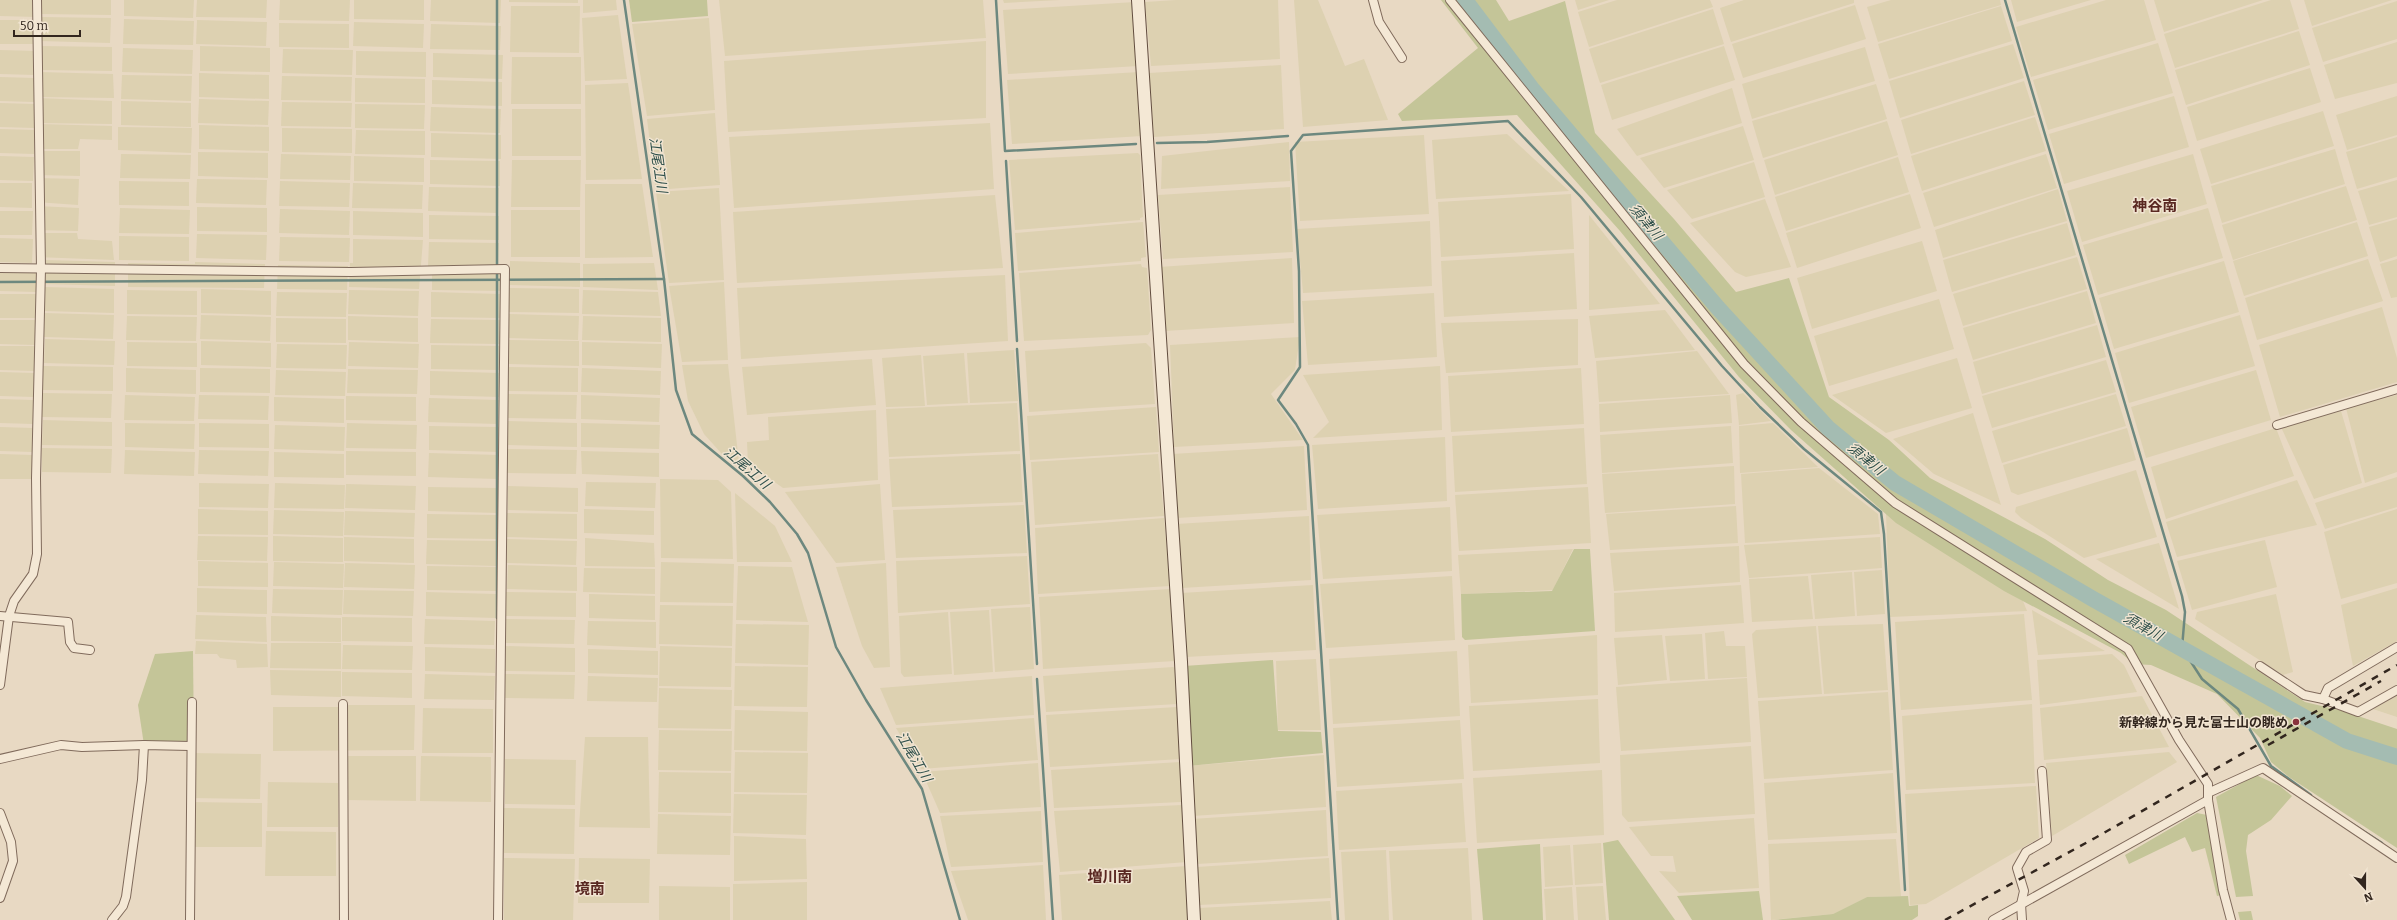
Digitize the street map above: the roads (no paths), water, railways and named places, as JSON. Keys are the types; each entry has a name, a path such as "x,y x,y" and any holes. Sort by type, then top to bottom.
{"street":[{"path":"0,685 9,616 14,601 33,574 37,554 36,478 41,269 37,0"},
{"path":"1138,0 1180,662 1194,920"},
{"path":"1373,0 1379,22 1402,58"},
{"path":"1450,0 1744,364 1801,422 1895,503 2128,649 2179,740 2208,784 2224,890 2231,920"},
{"path":"0,268 351,272 505,269 498,920"},
{"path":"2277,424 2397,389"},
{"path":"0,616 68,622 70,642 74,648 90,650"},
{"path":"2323,699 2328,688 2397,647"},
{"path":"2260,666 2304,695 2323,699 2358,712 2397,690"},
{"path":"190,920 190,746 192,702"},
{"path":"343,704 344,920"},
{"path":"0,759 61,745 82,747 144,745 190,746"},
{"path":"112,920 123,906 126,897 142,787 144,745"},
{"path":"1994,920 2209,796 2263,768 2397,858"},
{"path":"2022,920 2021,904 2024,891 2017,868 2026,852 2047,840 2042,771"},
{"path":"0,813 11,842 13,861 0,898"}],"waterway":[{"path":"497,0 497,618"},
{"name":"江尾江川","path":"624,0 664,279 676,390 692,434 743,476 770,502 797,534 808,553 836,647 866,700 922,789 960,920"},
{"path":"996,0 1005,151 1136,144"},
{"name":"須津川","path":"1465,0 1533,90 1718,308 1828,428 1895,483 2093,599 2347,741 2397,757"},
{"path":"2005,0 2182,596 2185,612 2182,648 2202,679 2238,709 2271,766 2311,795"},
{"path":"1338,920 1308,445 1296,424 1278,400 1300,367 1299,271 1291,151 1303,135 1508,121 1581,197 1722,366 1760,407 1804,449 1881,512 1884,534 1905,890"},
{"path":"1157,143 1207,142 1288,136"},
{"path":"1006,161 1017,341"},
{"path":"0,282 664,279"},
{"path":"1017,349 1037,664"},
{"path":"1037,679 1053,920"},
{"path":"2351,823 2382,843"}],"railway":[{"path":"1945,920 2095,838 2397,665"},
{"path":"2268,745 2381,681"}],"place":[{"name":"新幹線から見た富士山の眺め","path":"2296,722"}],"district":[{"name":"神谷南","path":"2155,206"},
{"name":"増川南","path":"1110,877"},
{"name":"境南","path":"590,889"}]}
